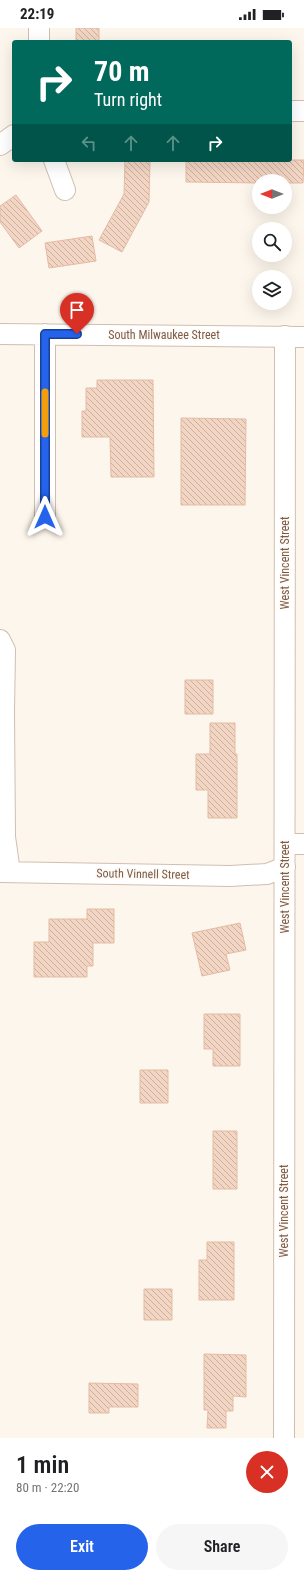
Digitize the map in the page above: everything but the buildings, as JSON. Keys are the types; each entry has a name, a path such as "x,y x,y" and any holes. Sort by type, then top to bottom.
{"street":[{"path":"39,28 39,40"},
{"path":"292,111 304,111"},
{"path":"0,145 12,136"},
{"path":"55,162 65,190"},
{"name":"South Milwaukee Street","path":"0,334 304,336"},
{"path":"45,334 45,517"},
{"name":"West Vincent Street","path":"284,336 295,844 285,867 284,1438"},
{"path":"0,640 5,650 2,712 5,872"},
{"name":"South Vinnell Street","path":"5,872 230,876 268,874 285,867"}],"slow traffic":[{"path":"45,392 45,434"}],"route":[{"path":"45,517 45,334 77,334"}]}
